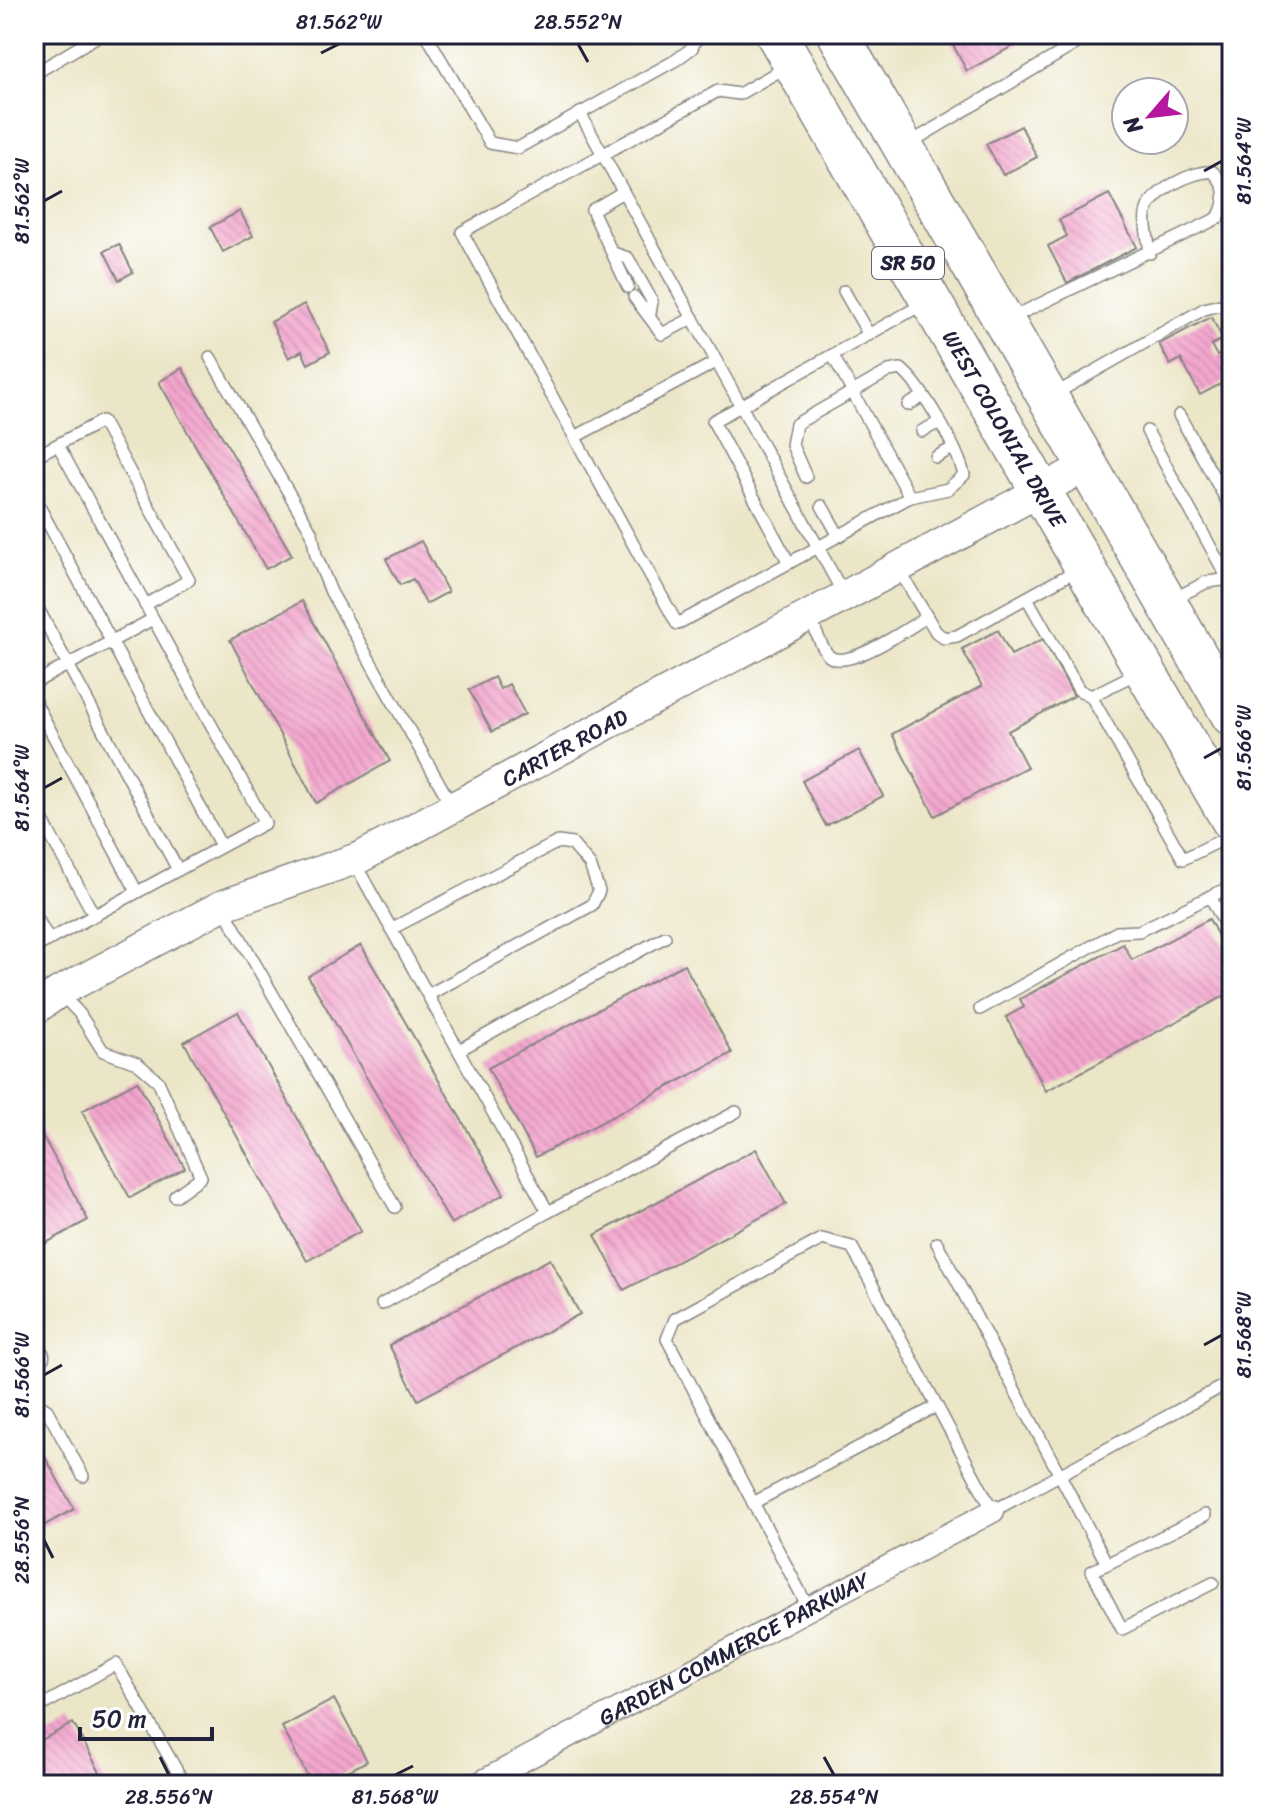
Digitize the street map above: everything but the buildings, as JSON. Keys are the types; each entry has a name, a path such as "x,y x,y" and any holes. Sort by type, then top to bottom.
{"highway":[{"path":"788,44 818,45 849,37"},
{"name":"SR 50","path":"849,37 904,146 1166,603 1220,667 1232,716"},
{"path":"788,44 846,87 904,146"},
{"name":"WEST COLONIAL DRIVE","path":"788,44 930,300 1232,821"}],"street":[{"name":"CARTER ROAD","path":"34,1010 59,992 221,906 353,860 1088,465"},
{"name":"GARDEN COMMERCE PARKWAY","path":"476,1785 993,1511"}],"lane":[{"path":"34,74 101,34"},
{"path":"427,34 490,143 518,148 676,60 692,48 698,34"},
{"path":"904,146 1084,39"},
{"path":"788,44 739,94 718,91 462,232 677,624 910,497 933,495 958,483 964,475 953,448 901,369 889,371 796,424 792,445 806,477"},
{"path":"580,113 844,596"},
{"path":"1005,321 1066,289 1107,275 1150,253 1218,218 1226,194 1221,179 1213,172 1197,173 1155,196 1146,213 1150,253"},
{"path":"623,192 592,210 639,308 650,314 662,334 693,318"},
{"path":"613,253 628,258 652,301 650,314"},
{"path":"844,291 869,335"},
{"path":"789,563 713,421 930,300"},
{"path":"1049,397 1204,309 1232,302"},
{"path":"833,356 910,497"},
{"path":"210,357 312,533 316,555 331,592 452,807"},
{"path":"575,437 716,362"},
{"path":"908,405 922,397"},
{"path":"1179,415 1232,510"},
{"path":"871,426 884,419"},
{"path":"34,457 102,421 189,580 145,605"},
{"path":"922,431 938,423"},
{"path":"1147,431 1230,579 1198,586 1166,603"},
{"path":"34,948 265,823 58,445"},
{"path":"885,451 897,445"},
{"path":"936,457 953,448"},
{"path":"899,478 912,471"},
{"path":"34,497 221,846"},
{"path":"822,506 839,536"},
{"path":"897,567 936,632 944,638 957,636 1085,566"},
{"path":"1027,598 1072,680 1079,690 1091,696 1183,859 1232,835"},
{"path":"34,601 178,870"},
{"path":"809,615 828,655 837,660 850,659 869,651 927,617"},
{"path":"34,683 153,619"},
{"path":"1091,696 1145,669"},
{"path":"34,700 137,892"},
{"path":"34,805 94,915"},
{"path":"391,929 558,842 572,844 590,865 599,891 592,905 428,995"},
{"path":"353,860 548,1212"},
{"path":"980,1009 1117,932 1139,931 1232,886"},
{"path":"1210,896 1232,938"},
{"path":"221,906 395,1207"},
{"path":"34,913 49,940"},
{"path":"459,1050 665,937"},
{"path":"59,992 79,1013 103,1051 137,1063 158,1081 201,1177 175,1196"},
{"path":"382,1304 736,1112"},
{"path":"809,1609 667,1339 675,1319 822,1239 852,1247 993,1511 1232,1381"},
{"path":"937,1243 1107,1564"},
{"path":"34,1402 47,1410 83,1476"},
{"path":"753,1503 937,1406"},
{"path":"1205,1515 1092,1571 1122,1629 1213,1583"},
{"path":"34,1710 116,1664 185,1785"}]}
